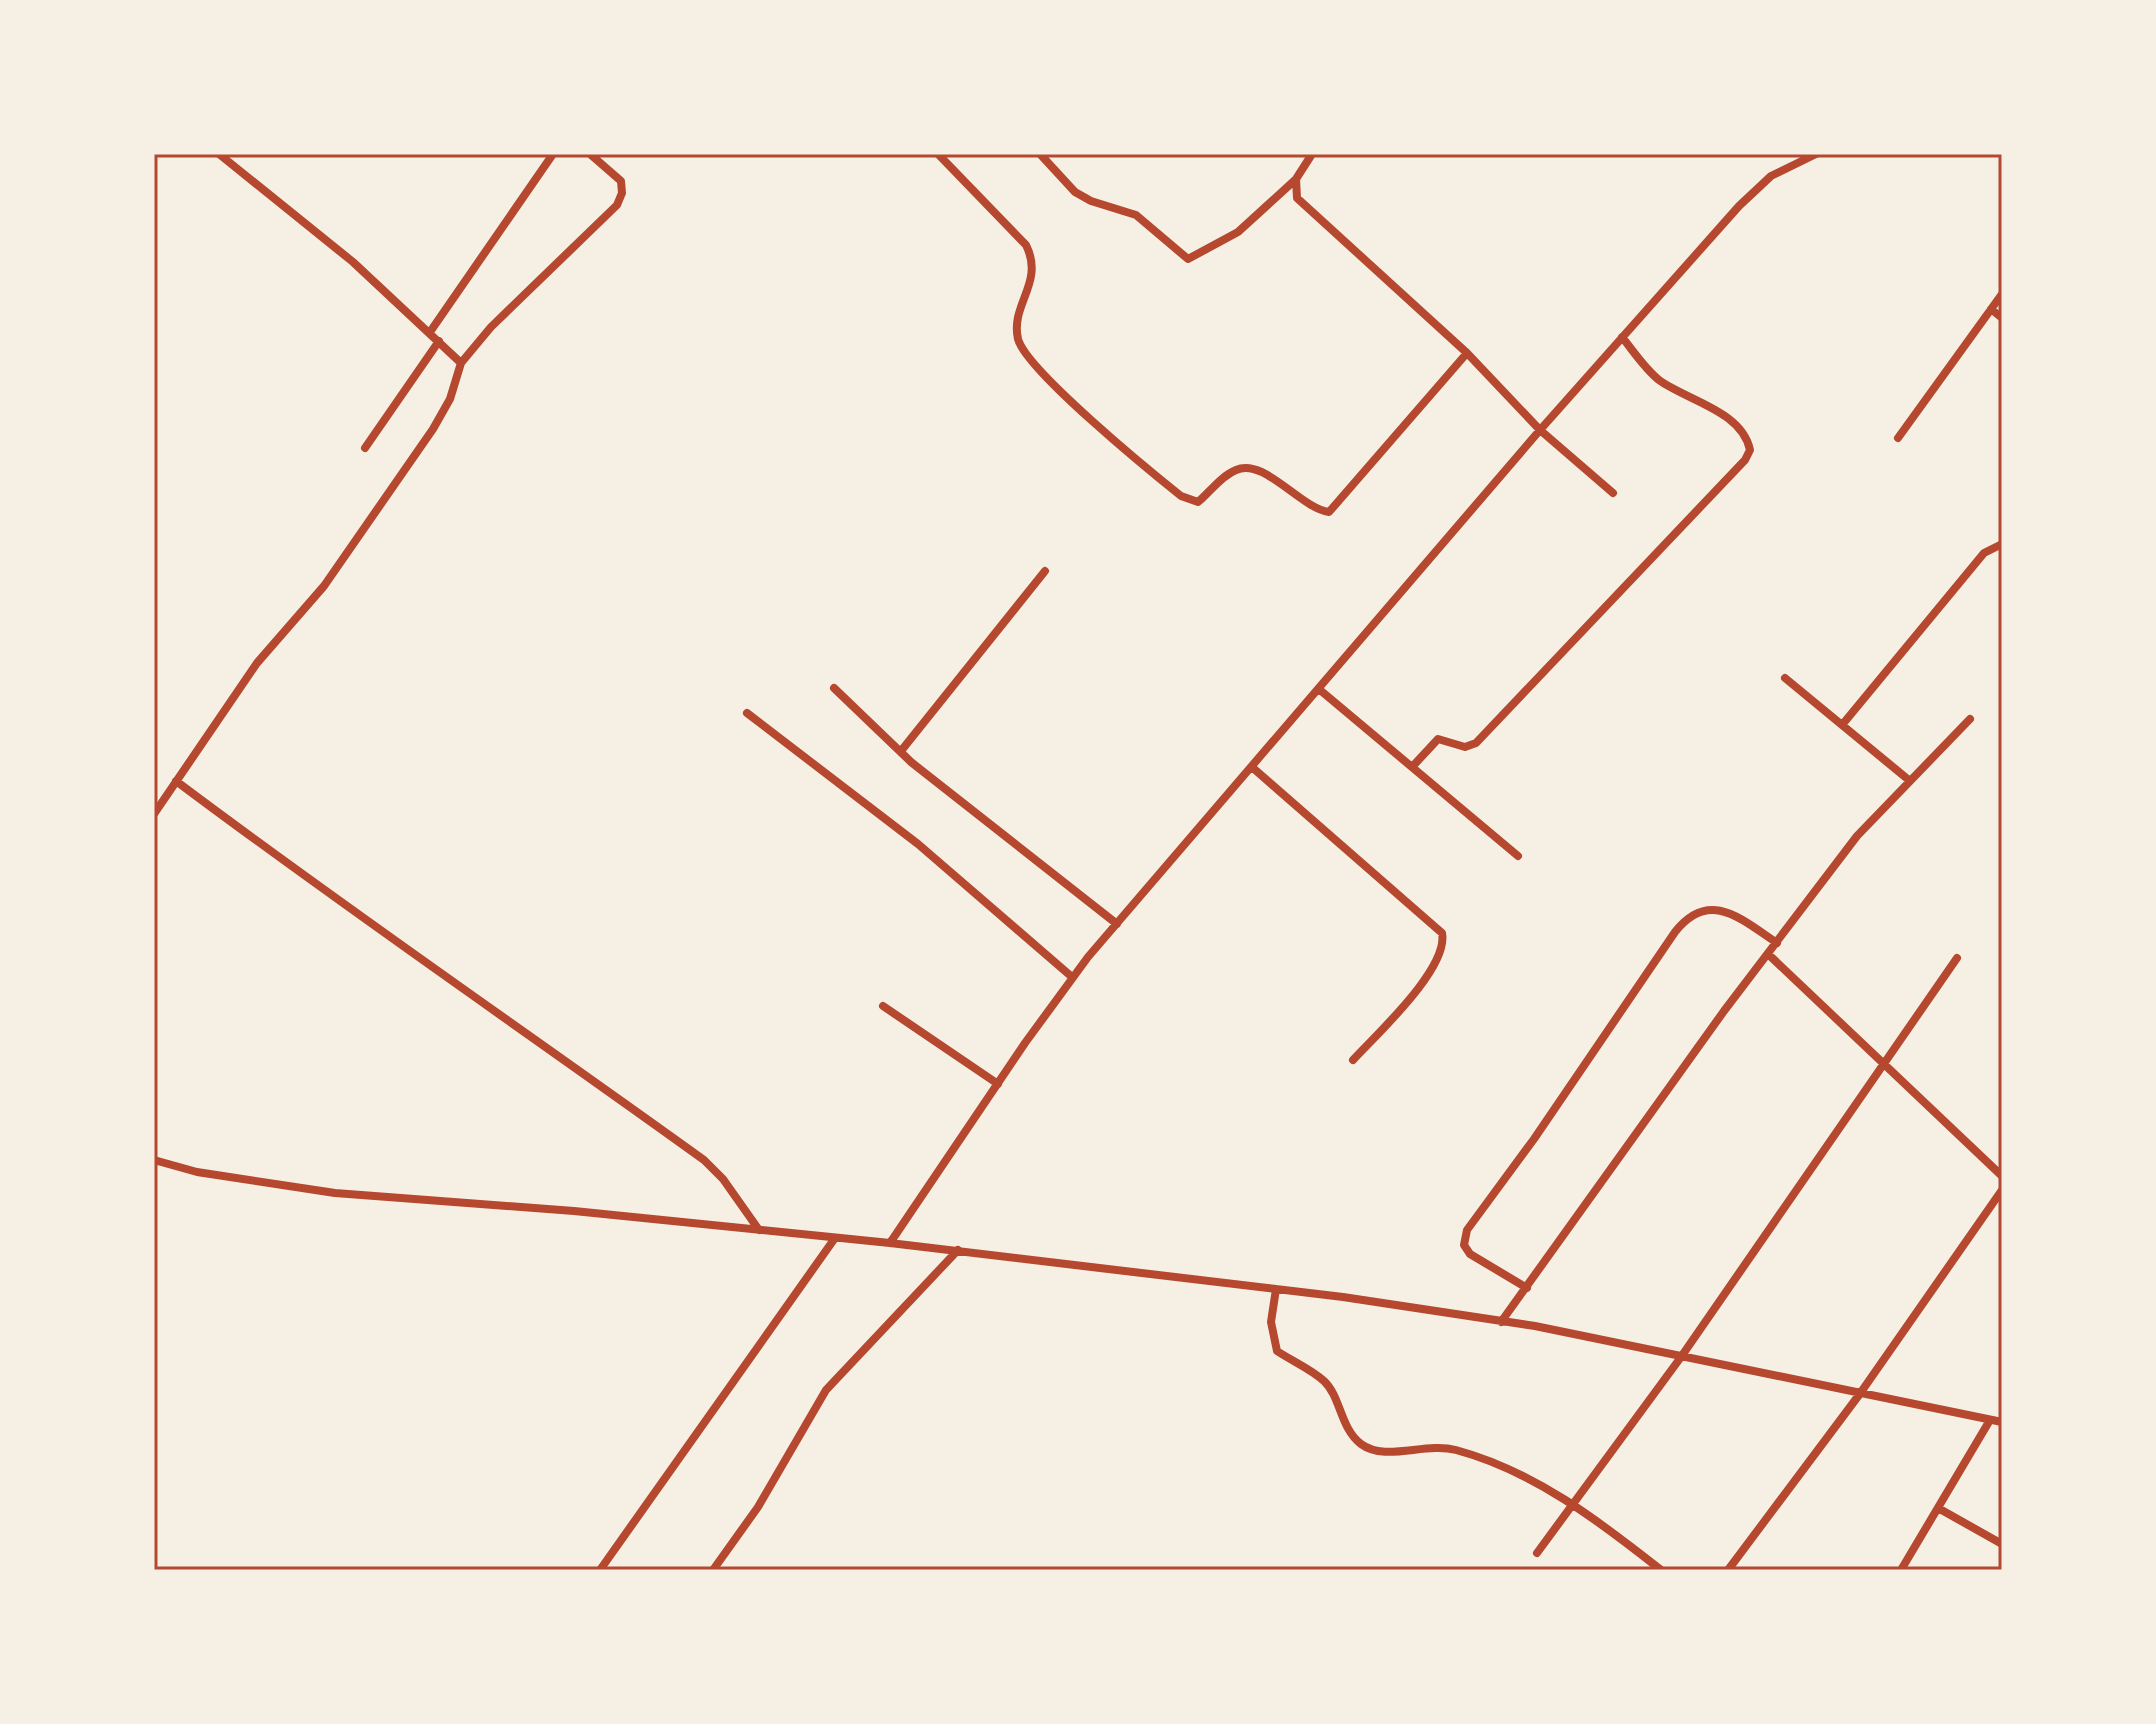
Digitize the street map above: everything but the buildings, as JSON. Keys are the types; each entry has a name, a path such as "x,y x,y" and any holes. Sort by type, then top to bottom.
{"street":[{"path":"219,154 274,195 461,363"},
{"path":"430,332 553,154"},
{"path":"154,814 257,663 324,586 433,429 450,399 461,363 491,327 617,205 622,193 621,181 590,154"},
{"path":"938,154 1026,245 1032,257 1031,283 1017,326 1024,352 1053,382 1181,496 1198,502 1234,470 1246,467 1263,472 1317,510 1329,512 1467,353"},
{"path":"1040,154 1075,192 1091,201 1136,215 1188,259 1238,232 1296,179 1312,154"},
{"path":"890,1243 1072,977 1117,924 1540,430 1757,187 1816,154"},
{"path":"1296,179 1297,198 1308,210 1467,353 1540,430 1613,493"},
{"path":"1898,438 2002,294"},
{"path":"1991,309 2002,318"},
{"path":"1412,767 1438,739 1465,747 1476,743 1745,460 1750,450 1741,430 1726,416 1656,377 1622,337"},
{"path":"365,448 439,341"},
{"path":"1842,725 1984,553 2002,544"},
{"path":"901,751 1045,571"},
{"path":"1785,678 1910,781"},
{"path":"834,688 901,751 1117,924"},
{"path":"1320,690 1518,856"},
{"path":"747,713 918,844 1072,977"},
{"path":"1501,1322 1857,836 1970,719"},
{"path":"1253,768 1442,933 1445,945 1433,969 1353,1060"},
{"path":"176,781 314,885 400,941 704,1160 738,1198 759,1230"},
{"path":"1527,1288 1470,1254 1464,1245 1467,1230 1534,1139 1675,932 1699,910 1711,909 1736,916 1777,943"},
{"path":"1768,954 2002,1176"},
{"path":"1537,1553 1681,1357 1957,958"},
{"path":"883,1006 998,1084"},
{"path":"154,1160 197,1172 335,1193 574,1211 890,1243 1276,1289 1501,1322 2002,1422"},
{"path":"1728,1570 1859,1395 2002,1190"},
{"path":"600,1570 835,1238"},
{"path":"713,1570 758,1507 826,1390 958,1250"},
{"path":"1276,1289 1271,1322 1277,1351 1325,1382 1348,1429 1361,1444 1377,1452 1390,1453 1422,1446 1457,1450 1508,1469 1571,1503 1661,1570"},
{"path":"1901,1570 1990,1420"},
{"path":"1938,1508 2002,1544"}]}
